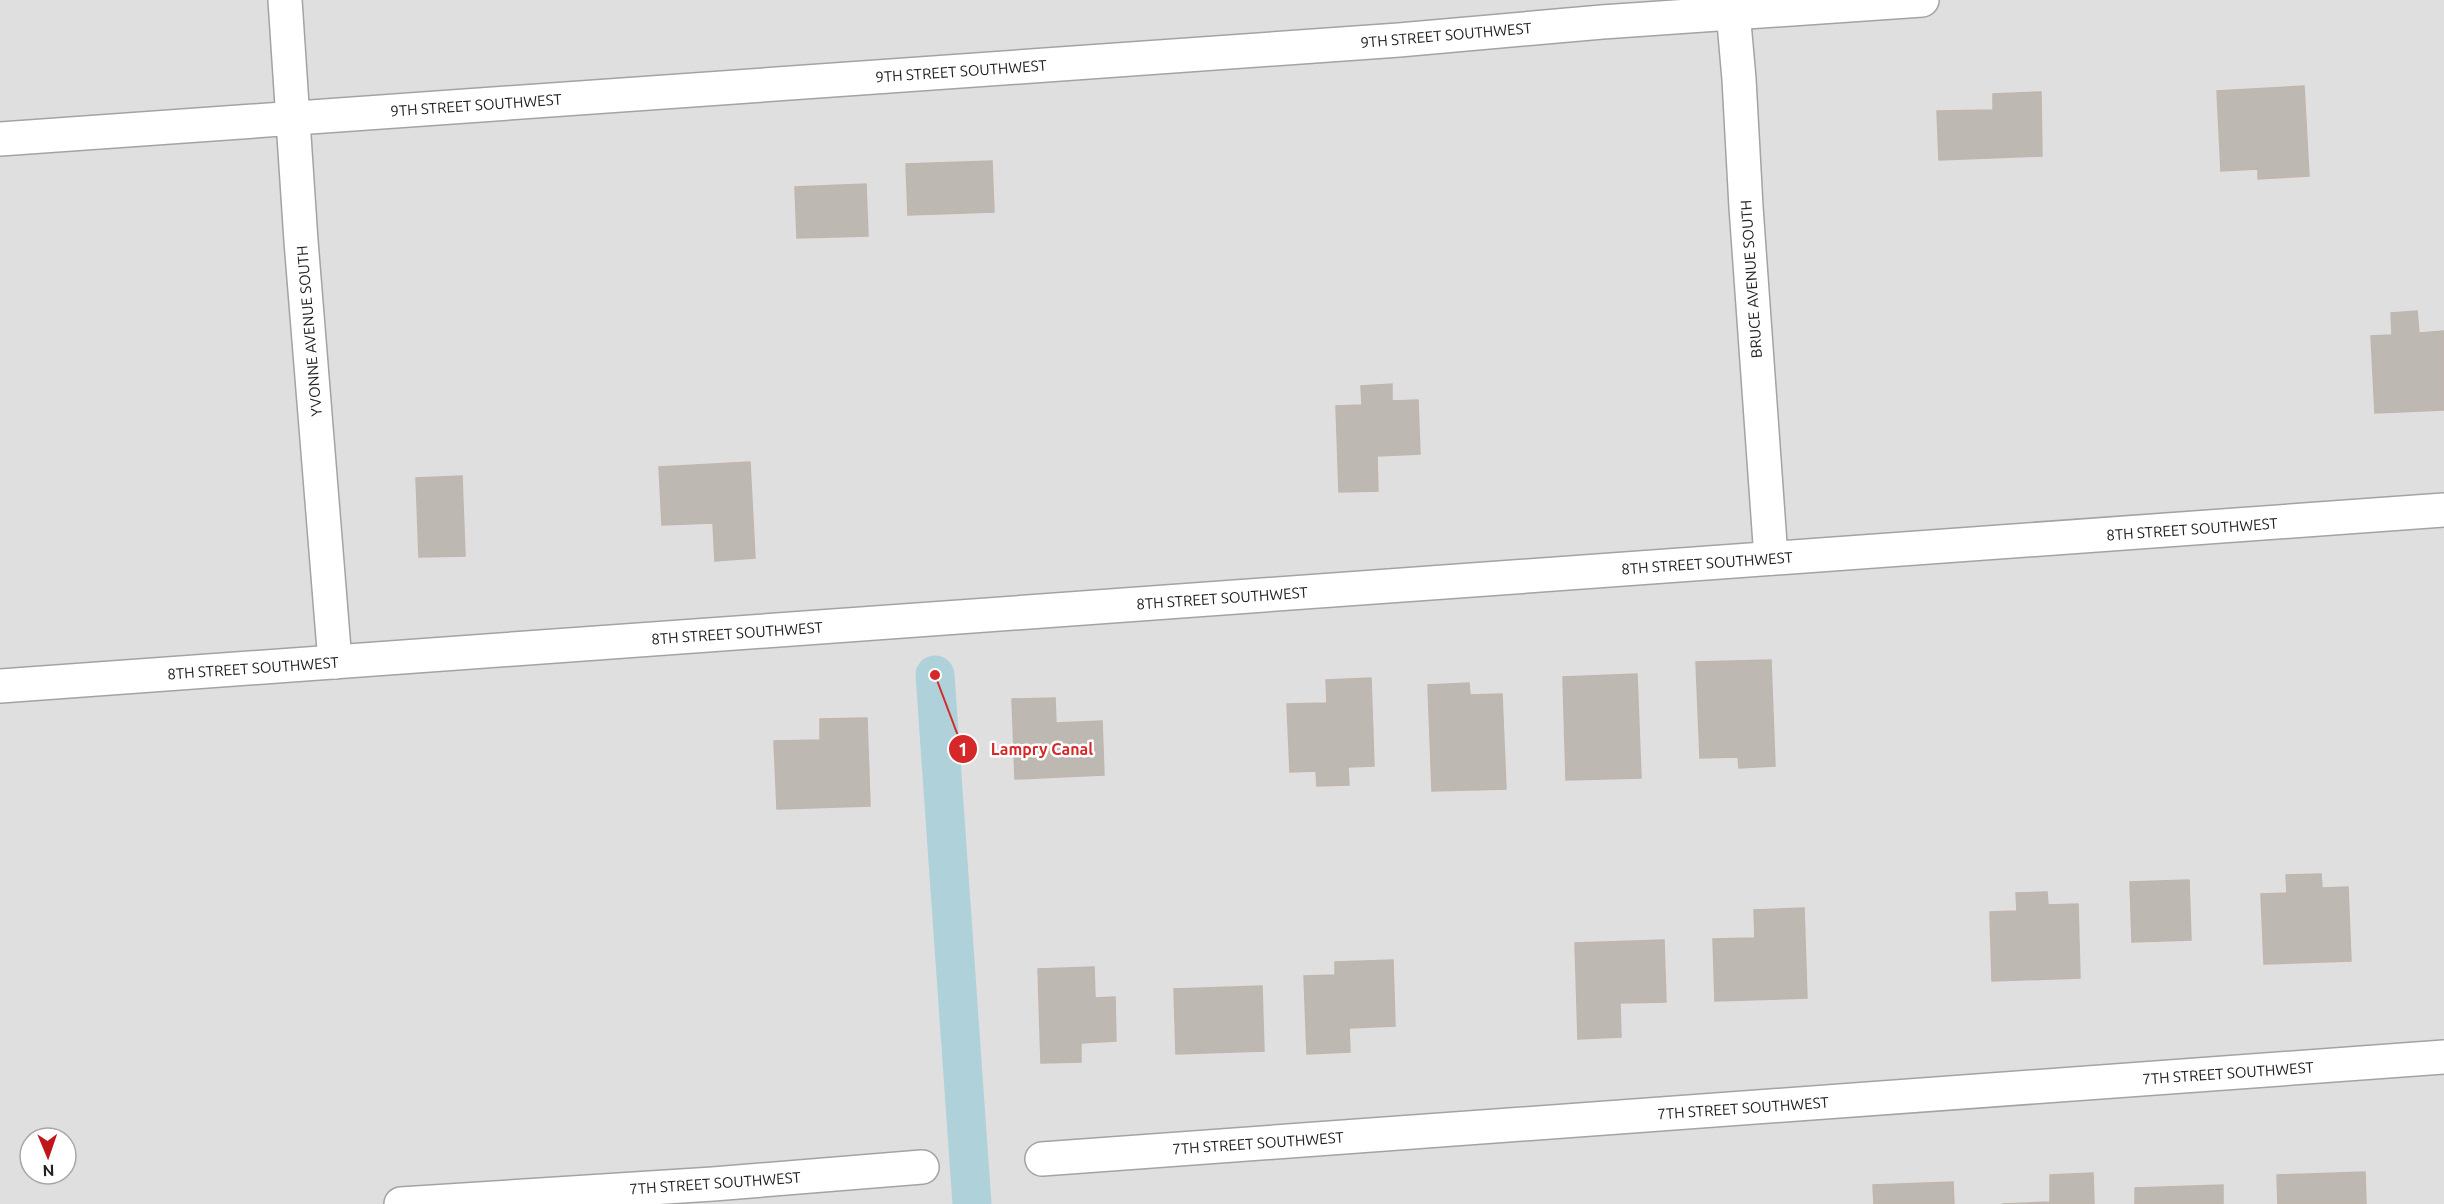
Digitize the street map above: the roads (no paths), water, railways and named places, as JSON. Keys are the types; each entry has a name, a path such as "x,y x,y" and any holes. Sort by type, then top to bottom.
{"street":[{"name":"YVONNE AVENUE SOUTH","path":"285,0 301,241 335,662"},
{"name":"9TH STREET SOUTHWEST","path":"0,139 1732,7 1922,0"},
{"name":"BRUCE AVENUE SOUTH","path":"1732,7 1771,558"},
{"name":"8TH STREET SOUTHWEST","path":"0,686 2444,510"},
{"name":"7TH STREET SOUTHWEST","path":"1042,1159 2444,1057"},
{"name":"7TH STREET SOUTHWEST","path":"401,1204 713,1184 922,1167"}],"waterway":[{"path":"935,675 972,1204"}],"place":[{"name":"Lampry Canal","path":"935,675"}]}
